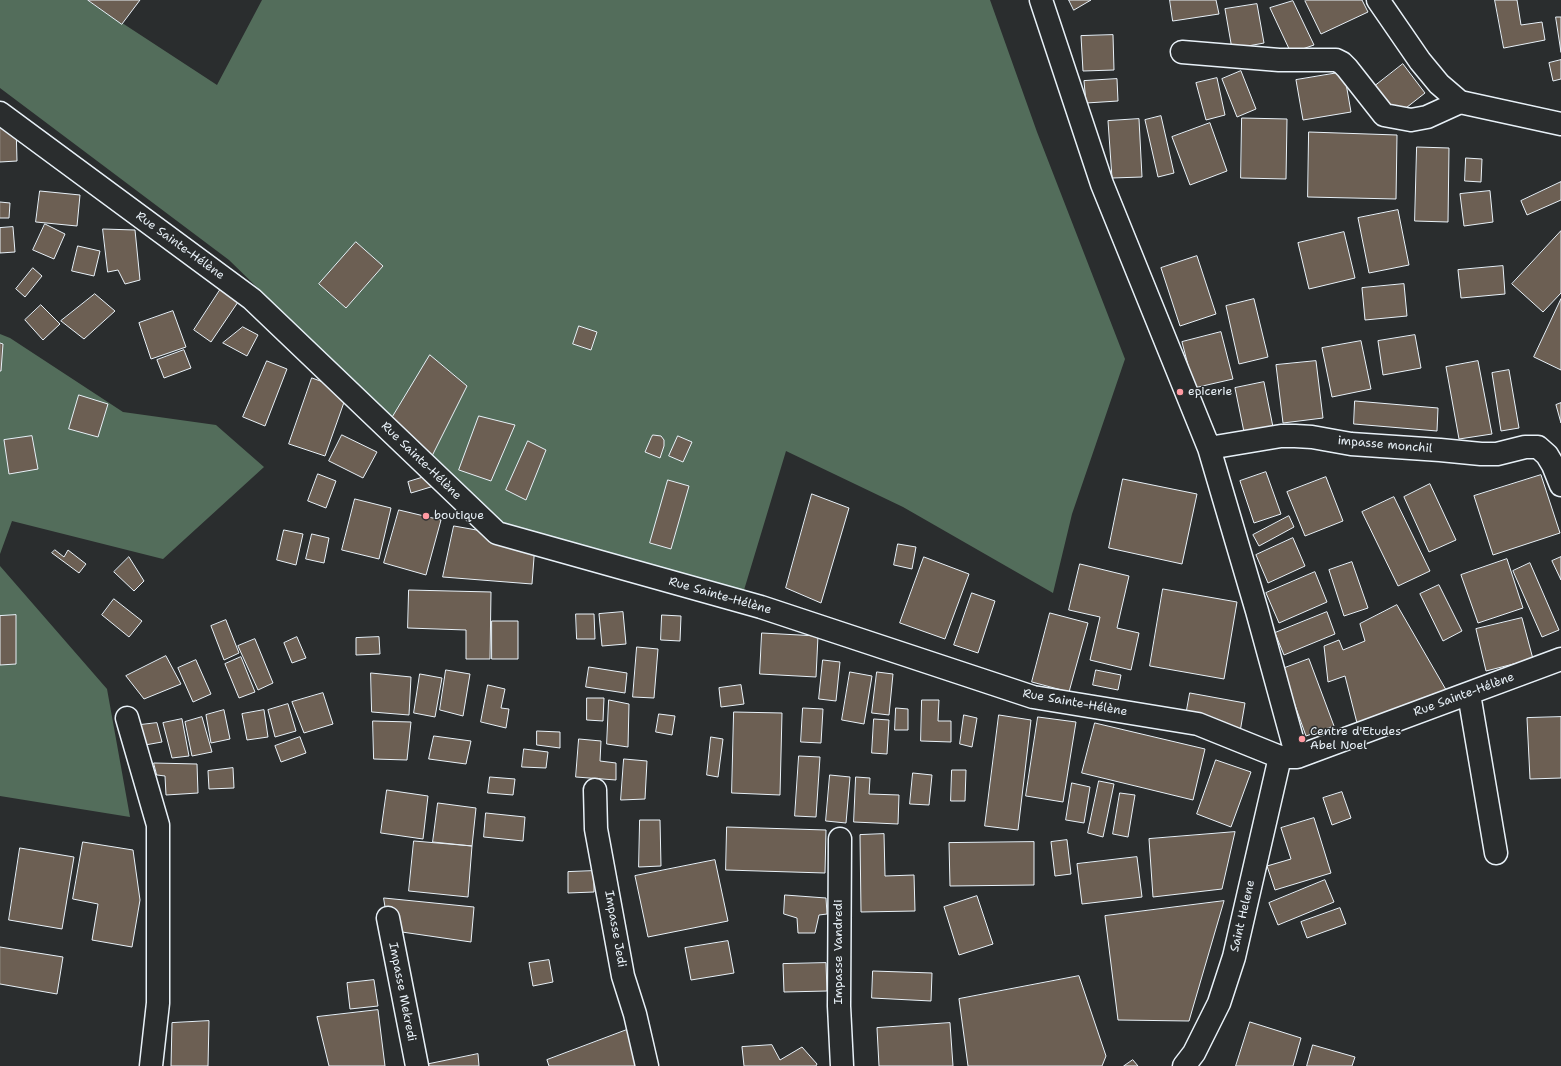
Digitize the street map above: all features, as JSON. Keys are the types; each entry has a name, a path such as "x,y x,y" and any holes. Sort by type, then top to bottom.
{"street":[{"path":"1041,0 1102,184 1209,448 1257,611 1288,757"},
{"path":"1378,0 1420,61 1439,84 1460,102 1561,124"},
{"path":"1182,52 1279,60 1336,60 1347,68 1384,115 1395,118 1411,120 1427,117 1460,102"},
{"name":"Rue Sainte-Hélène","path":"0,113 252,299 497,533 761,607 1033,697 1198,724 1288,757 1469,694 1561,659"},
{"name":"impasse monchil","path":"1209,448 1281,436 1312,437 1351,444 1481,454 1497,454 1525,447 1538,447 1547,455 1553,465 1561,485"},
{"path":"1469,694 1496,853"},
{"path":"127,718 158,825 158,1003 151,1066"},
{"name":"Saint Helene","path":"1184,1066 1194,1052 1219,1003 1234,957 1288,757"},
{"name":"Impasse Jedi","path":"595,790 596,829 623,976 635,1014 646,1066"},
{"name":"Impasse Vandredi","path":"840,839 839,1006 842,1066"},
{"name":"Impasse Mekredi","path":"388,918 417,1066"}],"green space":[{"path":"0,0 87,0 217,85 262,0 990,0 1037,132 1125,359 1072,514 1053,593 903,507 786,451 741,600 499,523 229,260 0,88"},
{"path":"0,334 10,338 123,412 216,425 264,467 163,559 12,521 0,554"},
{"path":"0,566 107,689 130,817 0,796"}],"building":[{"path":"88,0 140,0 122,24"},
{"path":"1069,0 1091,0 1074,10"},
{"path":"1170,0 1216,0 1219,14 1173,21"},
{"path":"1362,0 1368,12 1321,34 1305,1"},
{"path":"1495,0 1517,0 1521,25 1542,22 1545,40 1504,48"},
{"path":"1293,1 1314,45 1291,53 1270,8"},
{"path":"1257,4 1264,43 1232,49 1225,9"},
{"path":"1556,17 1561,17 1561,52"},
{"path":"1113,35 1114,70 1083,71 1081,36"},
{"path":"1561,60 1561,79 1553,81 1549,63"},
{"path":"1403,64 1425,93 1397,115 1375,86"},
{"path":"1241,71 1256,109 1237,117 1222,79"},
{"path":"1344,72 1351,112 1303,120 1296,80"},
{"path":"1217,78 1225,115 1206,120 1196,83"},
{"path":"1117,79 1118,101 1086,103 1084,81"},
{"path":"1161,116 1174,173 1158,177 1145,120"},
{"path":"1242,118 1287,119 1286,179 1241,178"},
{"path":"1139,119 1142,177 1112,178 1108,121"},
{"path":"1210,123 1227,171 1190,185 1172,137"},
{"path":"0,124 16,124 17,161 0,162"},
{"path":"1309,132 1397,135 1396,199 1308,197"},
{"path":"1417,147 1449,148 1448,222 1415,221"},
{"path":"1466,158 1482,159 1481,182 1465,181"},
{"path":"1561,182 1561,200 1527,215 1521,201"},
{"path":"40,191 80,195 77,226 36,222"},
{"path":"1490,191 1493,222 1464,226 1460,194"},
{"path":"0,202 10,203 9,218 0,218"},
{"path":"1398,210 1409,265 1369,273 1358,218"},
{"path":"45,224 65,234 54,259 33,250"},
{"path":"13,227 15,252 0,253 0,228"},
{"path":"103,229 135,230 140,280 125,284 118,270 108,272"},
{"path":"1561,231 1561,293 1543,312 1512,284"},
{"path":"1344,232 1355,278 1309,289 1298,243"},
{"path":"356,242 383,266 346,308 319,284"},
{"path":"78,246 100,251 94,276 72,271"},
{"path":"1197,256 1216,314 1180,326 1161,268"},
{"path":"1503,266 1505,294 1461,298 1458,270"},
{"path":"33,268 42,276 25,297 16,289"},
{"path":"1404,284 1407,316 1365,320 1362,288"},
{"path":"222,287 240,299 211,342 194,330"},
{"path":"95,294 115,311 84,339 61,321"},
{"path":"1254,299 1268,357 1239,364 1226,306"},
{"path":"1561,299 1561,370 1534,357"},
{"path":"41,305 60,324 43,340 25,320"},
{"path":"173,311 186,347 151,359 139,323"},
{"path":"579,326 597,332 591,350 573,344"},
{"path":"243,327 258,335 247,356 223,343"},
{"path":"1221,332 1233,379 1194,388 1182,342"},
{"path":"1415,335 1421,368 1383,375 1378,341"},
{"path":"1361,341 1371,389 1332,397 1322,348"},
{"path":"0,343 3,344 1,371 0,371"},
{"path":"184,350 191,368 164,378 157,360"},
{"path":"430,355 467,386 430,460 389,423"},
{"path":"267,361 287,369 265,426 243,417"},
{"path":"1316,361 1323,418 1283,423 1276,365"},
{"path":"1478,361 1492,434 1459,439 1446,367"},
{"path":"1509,370 1519,428 1501,431 1492,373"},
{"path":"312,378 348,391 325,456 289,444"},
{"path":"1264,382 1273,427 1244,432 1235,388"},
{"path":"79,395 108,404 98,437 69,429"},
{"path":"1355,401 1438,408 1437,431 1354,424"},
{"path":"1561,403 1561,423 1556,405"},
{"path":"479,416 515,425 491,481 459,470"},
{"path":"342,435 377,452 363,478 329,461"},
{"path":"653,435 661,436 664,440 664,446 660,458 645,452"},
{"path":"32,436 38,469 9,474 4,440"},
{"path":"678,436 692,442 683,462 669,456"},
{"path":"528,441 546,450 526,500 506,490"},
{"path":"1266,472 1281,514 1254,523 1240,481"},
{"path":"318,474 336,481 326,508 308,501"},
{"path":"431,475 434,486 411,493 408,482"},
{"path":"1541,475 1560,533 1493,555 1474,496"},
{"path":"1326,477 1343,521 1305,536 1287,492"},
{"path":"1123,479 1197,494 1182,564 1109,548"},
{"path":"668,480 689,486 671,549 650,543"},
{"path":"1430,484 1456,540 1429,552 1404,497"},
{"path":"812,494 849,508 821,603 786,588"},
{"path":"1394,497 1430,571 1398,586 1362,512"},
{"path":"355,499 391,508 379,559 342,550"},
{"path":"399,510 441,520 426,575 384,563"},
{"path":"1289,516 1294,527 1259,546 1253,535"},
{"path":"454,526 499,534 535,544 532,584 443,577"},
{"path":"284,530 303,534 296,565 277,560"},
{"path":"312,534 329,538 324,563 306,559"},
{"path":"1293,538 1305,566 1268,583 1256,555"},
{"path":"898,544 916,547 912,569 894,565"},
{"path":"55,550 64,557 68,550 86,564 79,573 52,553"},
{"path":"129,557 144,581 134,591 114,572"},
{"path":"924,557 969,574 945,639 900,623"},
{"path":"1561,557 1561,580 1552,561"},
{"path":"1507,559 1523,608 1478,623 1461,575"},
{"path":"1352,562 1368,608 1344,616 1329,570"},
{"path":"1530,563 1559,630 1542,637 1513,571"},
{"path":"1080,564 1129,576 1117,628 1139,633 1131,670 1090,660 1100,617 1069,610"},
{"path":"1315,572 1327,602 1279,623 1266,593"},
{"path":"1439,585 1462,631 1443,641 1420,594"},
{"path":"1163,589 1237,602 1224,679 1150,666"},
{"path":"409,590 491,592 490,659 466,659 466,630 408,628"},
{"path":"972,593 995,601 978,653 954,645"},
{"path":"114,599 142,621 129,637 102,615"},
{"path":"1397,605 1449,695 1358,727 1345,676 1328,682 1324,646 1339,640 1343,650 1365,641 1360,624"},
{"path":"623,612 626,644 602,646 599,614"},
{"path":"1327,612 1335,634 1284,655 1275,633"},
{"path":"1050,613 1088,623 1069,692 1032,682"},
{"path":"576,614 594,614 595,639 577,639"},
{"path":"16,615 16,664 0,665 0,616"},
{"path":"662,615 681,616 680,641 661,640"},
{"path":"1522,618 1533,659 1486,671 1476,629"},
{"path":"226,620 239,653 224,660 211,626"},
{"path":"492,621 518,621 518,659 492,659"},
{"path":"762,633 818,636 816,677 760,674"},
{"path":"297,637 306,658 292,663 284,643"},
{"path":"379,637 380,654 356,655 356,638"},
{"path":"255,639 273,683 258,690 238,646"},
{"path":"637,647 658,649 654,698 633,697"},
{"path":"166,656 181,684 144,699 126,676"},
{"path":"241,657 255,692 239,698 225,664"},
{"path":"1309,659 1334,726 1306,736 1282,669"},
{"path":"196,660 211,694 193,702 178,668"},
{"path":"823,660 840,662 836,701 819,699"},
{"path":"589,667 627,673 625,693 586,687"},
{"path":"446,670 470,674 463,716 440,710"},
{"path":"1096,670 1121,675 1118,690 1093,685"},
{"path":"850,672 872,676 864,724 842,720"},
{"path":"877,672 893,674 889,715 872,713"},
{"path":"371,673 411,677 409,715 372,712"},
{"path":"420,674 442,678 435,717 414,713"},
{"path":"488,685 505,689 501,708 509,709 506,728 481,722"},
{"path":"741,685 744,704 721,707 719,688"},
{"path":"323,693 333,724 304,733 292,702"},
{"path":"1190,693 1245,703 1240,732 1185,721"},
{"path":"587,698 604,698 603,721 587,720"},
{"path":"609,700 629,704 628,747 607,744"},
{"path":"922,700 939,700 938,721 951,721 951,742 921,741"},
{"path":"288,704 296,731 275,737 268,710"},
{"path":"803,708 823,709 821,743 801,742"},
{"path":"896,708 908,709 908,730 895,730"},
{"path":"224,710 230,739 211,743 206,715"},
{"path":"264,710 268,737 247,740 242,714"},
{"path":"734,712 782,713 780,795 732,793"},
{"path":"659,714 675,716 672,735 656,732"},
{"path":"964,715 977,718 972,747 960,744"},
{"path":"999,715 1031,720 1018,830 985,826"},
{"path":"202,717 212,752 192,756 185,722"},
{"path":"1038,717 1076,722 1063,802 1026,796"},
{"path":"1561,717 1561,778 1530,779 1527,718"},
{"path":"182,719 189,756 172,758 163,723"},
{"path":"874,719 889,720 887,754 872,753"},
{"path":"373,721 411,722 407,760 374,759"},
{"path":"157,723 162,742 145,745 140,725"},
{"path":"1095,723 1205,749 1193,800 1082,773"},
{"path":"537,731 560,732 560,748 537,745"},
{"path":"434,736 471,741 466,764 429,759"},
{"path":"300,737 306,753 281,762 275,746"},
{"path":"711,737 723,739 718,777 707,775"},
{"path":"579,739 601,741 600,761 616,763 616,780 576,777"},
{"path":"524,749 548,752 546,768 522,767"},
{"path":"799,756 820,757 816,817 795,816"},
{"path":"624,759 647,761 645,799 621,800"},
{"path":"1216,760 1251,772 1231,827 1197,814"},
{"path":"154,763 197,764 198,793 166,795 165,776 157,775"},
{"path":"233,768 234,788 209,789 208,771"},
{"path":"952,770 966,770 965,801 951,801"},
{"path":"913,773 932,775 929,805 910,804"},
{"path":"830,775 850,777 846,823 826,821"},
{"path":"490,777 515,779 513,795 488,793"},
{"path":"856,777 870,778 869,794 899,795 898,824 854,822"},
{"path":"1099,781 1114,784 1103,837 1088,833"},
{"path":"1072,783 1090,787 1084,823 1066,820"},
{"path":"387,790 428,796 423,839 381,833"},
{"path":"1342,792 1351,818 1332,825 1323,798"},
{"path":"1120,793 1135,795 1128,837 1113,834"},
{"path":"438,803 476,808 472,846 433,842"},
{"path":"486,813 525,817 523,841 484,837"},
{"path":"1314,818 1331,873 1275,890 1267,866 1291,859 1281,828"},
{"path":"640,820 660,820 661,866 639,867"},
{"path":"727,827 826,830 825,873 726,870"},
{"path":"1235,832 1222,889 1153,897 1149,839"},
{"path":"884,834 885,876 914,875 915,911 861,912 860,835"},
{"path":"1067,840 1071,874 1055,876 1051,842"},
{"path":"414,841 472,846 468,897 409,891"},
{"path":"83,842 133,850 140,900 132,947 92,940 98,904 73,899"},
{"path":"1034,842 1034,885 950,886 949,843"},
{"path":"20,848 74,857 62,929 9,920"},
{"path":"1137,857 1142,897 1082,904 1077,864"},
{"path":"715,860 728,921 648,937 635,876"},
{"path":"594,871 594,892 568,893 568,872"},
{"path":"1325,880 1334,902 1278,925 1269,903"},
{"path":"785,895 826,898 827,914 819,915 815,933 798,933 797,918 784,914"},
{"path":"977,896 993,944 959,955 944,907"},
{"path":"384,898 474,907 471,942 395,931 386,913"},
{"path":"1224,901 1189,1021 1118,1020 1105,916"},
{"path":"1340,908 1346,924 1307,938 1301,922"},
{"path":"728,941 734,973 691,980 685,948"},
{"path":"0,947 63,957 57,994 0,984"},
{"path":"549,960 553,982 533,986 529,963"},
{"path":"826,963 827,991 784,992 783,964"},
{"path":"873,971 932,973 931,1001 872,998"},
{"path":"1079,976 1106,1056 1102,1066 968,1066 959,999"},
{"path":"374,980 378,1006 350,1009 347,983"},
{"path":"378,1010 385,1066 329,1066 317,1017"},
{"path":"209,1021 208,1066 171,1066 172,1023"},
{"path":"1250,1022 1301,1038 1293,1066 1236,1066"},
{"path":"950,1023 953,1066 879,1066 877,1028"},
{"path":"632,1028 639,1066 549,1066 547,1060"},
{"path":"772,1045 780,1060 802,1047 817,1064 816,1066 744,1066 742,1047"},
{"path":"1313,1045 1355,1057 1352,1066 1307,1066"},
{"path":"478,1054 479,1066 418,1066"},
{"path":"1133,1060 1138,1066 1124,1066"}],"place":[{"name":"epicerie","path":"1180,392"},
{"name":"boutique","path":"426,516"},
{"name":"Centre d'Etudes Abel Noel","path":"1302,739"}]}
